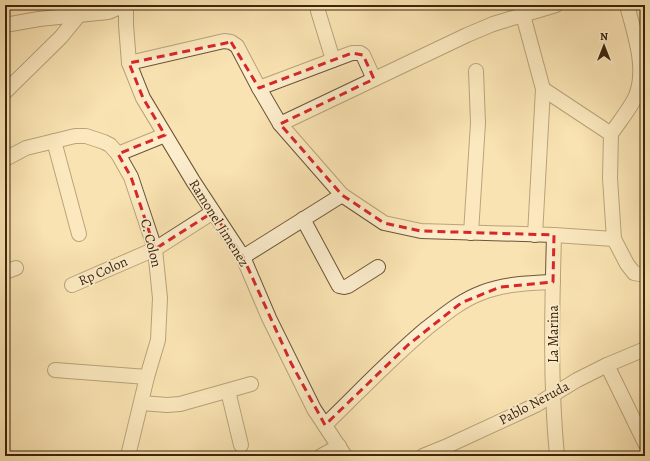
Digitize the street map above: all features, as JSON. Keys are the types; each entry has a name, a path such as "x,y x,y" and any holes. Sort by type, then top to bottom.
{"street":[{"path":"5,25 73,12 108,12 120,7 121,5"},
{"name":"Ramonel Jimenez","path":"126,5 129,63 143,98 213,212 243,257 291,363 314,409 342,451"},
{"path":"317,5 332,60"},
{"path":"280,124 467,34 556,5"},
{"path":"627,5 641,64 640,79 635,97 611,134 610,178 614,239 627,264 634,272 645,275"},
{"path":"5,92 61,37 73,12"},
{"path":"523,15 543,89 535,234"},
{"path":"129,63 224,41 232,42 237,46 280,124 342,195 384,223 421,231 535,234 614,239"},
{"path":"259,88 352,53 360,53 363,55 374,79"},
{"path":"471,233 478,123 476,71"},
{"path":"543,89 611,134"},
{"path":"118,154 165,135"},
{"name":"C. Colon","path":"5,159 18,151 75,136 86,136 110,145 118,154 131,177 155,248 160,298 158,337 128,456"},
{"path":"54,141 79,234"},
{"path":"243,257 342,195"},
{"name":"Rp Colon","path":"72,285 155,248 213,212"},
{"path":"303,219 339,286 348,286 378,267"},
{"name":"La Marina","path":"554,235 553,394 554,430 557,456"},
{"path":"325,425 408,345 461,302 482,292 500,287 553,282"},
{"name":"Pablo Neruda","path":"423,456 445,452 536,405 553,394 607,365 645,349"},
{"path":"607,365 644,440"},
{"path":"55,370 147,377"},
{"path":"141,403 167,405 180,404 251,384"},
{"path":"228,391 241,445"},
{"path":"321,456 342,451"}],"highlighted area":[{"path":"231,42 259,88 352,53 363,55 374,79 280,124 342,195 384,223 421,231 554,235 553,282 500,287 461,303 408,345 325,425 291,363 243,257 213,212 155,249 131,177 118,154 165,135 143,98 129,63"}]}
